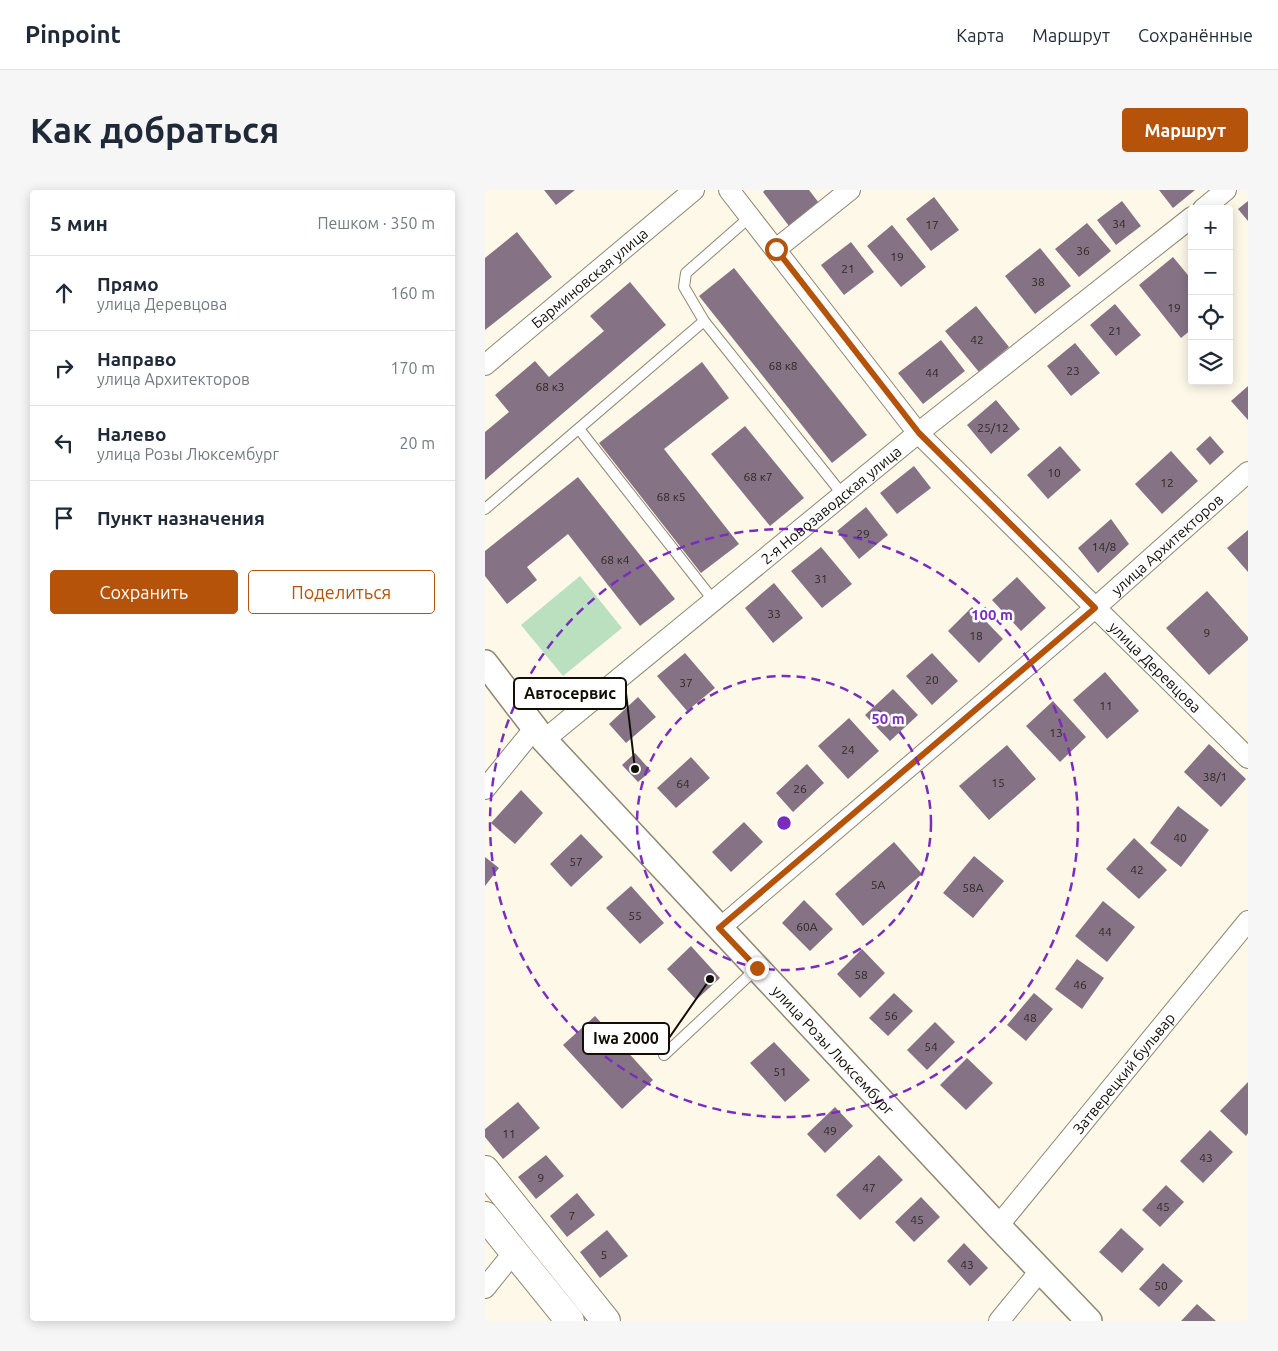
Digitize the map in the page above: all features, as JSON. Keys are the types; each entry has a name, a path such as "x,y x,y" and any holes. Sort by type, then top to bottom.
{"main road":[{"path":"485,1170 606,1321"},
{"path":"485,1216 570,1321"}],"street":[{"name":"Барминовская улица","path":"485,365 694,190"},
{"name":"улица Деревцова","path":"729,190 919,433 1248,758"},
{"path":"776,249 850,190"},
{"path":"1208,205 1227,190"},
{"name":"2-я Новозаводская улица","path":"485,789 539,734 714,601 919,433 1188,220"},
{"name":"улица Архитекторов","path":"719,928 1095,608 1248,472"},
{"name":"улица Розы Люксембург","path":"485,663 539,734 1040,1271 1089,1321"},
{"name":"Затверецкий бульвар","path":"998,1226 1248,921"},
{"path":"485,1288 514,1252"},
{"path":"999,1321 1040,1271"}],"lane":[{"path":"751,216 686,273 684,287 704,321 843,495"},
{"path":"485,509 704,321"},
{"path":"579,429 714,601"},
{"path":"664,1055 757,968"}],"green space":[{"path":"580,576 622,628 563,676 521,625"}],"building":[{"path":"544,190 575,190 556,205"},
{"path":"765,190 809,190 819,203 789,226 763,192"},
{"path":"1159,190 1195,190 1173,208"},
{"path":"934,197 959,230 931,251 906,219"},
{"path":"1122,201 1141,226 1116,245 1097,220"},
{"path":"1248,201 1248,221 1238,209"},
{"path":"1087,223 1111,251 1079,277 1055,249"},
{"path":"892,225 926,267 901,287 867,246"},
{"path":"517,232 552,277 485,330 485,258"},
{"path":"851,242 874,272 844,295 821,265"},
{"path":"1040,248 1071,286 1035,314 1005,276"},
{"path":"1173,257 1188,275 1188,332 1181,338 1139,285"},
{"path":"734,268 867,435 832,463 699,296"},
{"path":"630,282 666,325 485,480 485,432 509,412 495,395 535,361 549,377 604,331 590,316"},
{"path":"1115,304 1141,335 1116,356 1090,325"},
{"path":"976,306 1009,347 979,372 945,331"},
{"path":"941,340 965,371 923,404 898,373"},
{"path":"1075,343 1100,373 1071,396 1047,366"},
{"path":"702,362 729,398 664,449 739,544 701,573 599,443"},
{"path":"1248,386 1248,420 1231,401"},
{"path":"996,400 1020,429 991,454 967,425"},
{"path":"745,426 804,498 770,526 711,454"},
{"path":"1210,436 1224,452 1210,465 1196,449"},
{"path":"1060,446 1081,470 1048,499 1027,475"},
{"path":"1171,451 1198,481 1162,514 1135,484"},
{"path":"914,466 931,488 897,514 880,493"},
{"path":"578,477 675,599 640,626 568,534 527,567 537,580 507,604 485,576 485,551"},
{"path":"866,507 888,535 859,559 837,531"},
{"path":"1111,519 1129,544 1098,573 1078,548"},
{"path":"1248,530 1248,572 1227,548"},
{"path":"821,547 852,584 822,608 791,571"},
{"path":"1017,577 1046,608 1021,631 992,600"},
{"path":"774,583 803,618 773,643 745,608"},
{"path":"1207,591 1248,637 1248,640 1209,675 1166,628"},
{"path":"972,607 1003,639 979,663 948,631"},
{"path":"685,653 715,688 687,711 657,676"},
{"path":"932,653 958,681 932,705 906,676"},
{"path":"1105,672 1139,711 1107,739 1073,700"},
{"path":"893,689 918,715 890,741 865,715"},
{"path":"638,697 656,717 626,743 609,724"},
{"path":"1053,701 1086,737 1060,762 1026,726"},
{"path":"849,718 879,751 848,779 818,746"},
{"path":"1209,744 1246,779 1221,807 1184,772"},
{"path":"1007,745 1036,779 989,820 959,786"},
{"path":"635,753 651,771 638,782 622,765"},
{"path":"691,757 710,778 676,808 657,788"},
{"path":"807,764 824,783 793,812 776,793"},
{"path":"521,790 543,813 515,844 491,823"},
{"path":"1178,806 1209,830 1181,867 1150,843"},
{"path":"744,822 763,842 731,872 712,852"},
{"path":"581,834 603,857 571,887 550,864"},
{"path":"1134,838 1167,870 1139,899 1106,869"},
{"path":"894,842 922,874 863,926 835,894"},
{"path":"974,856 1004,881 973,918 943,893"},
{"path":"485,857 499,868 485,886"},
{"path":"631,886 664,923 640,944 606,908"},
{"path":"804,900 833,929 810,951 782,923"},
{"path":"1103,901 1135,927 1107,962 1075,936"},
{"path":"691,946 720,978 696,1000 667,969"},
{"path":"862,949 885,973 860,998 837,974"},
{"path":"1077,959 1104,978 1082,1009 1055,989"},
{"path":"894,993 913,1011 888,1036 869,1018"},
{"path":"1034,993 1053,1009 1026,1041 1007,1025"},
{"path":"595,1016 653,1080 622,1109 563,1045"},
{"path":"935,1022 955,1042 927,1070 907,1050"},
{"path":"774,1042 810,1080 785,1102 750,1063"},
{"path":"967,1058 993,1083 966,1110 940,1085"},
{"path":"1248,1082 1248,1133 1246,1136 1220,1111"},
{"path":"518,1102 540,1128 503,1159 485,1137 485,1129"},
{"path":"835,1107 853,1126 825,1153 807,1134"},
{"path":"1210,1130 1233,1152 1203,1183 1180,1161"},
{"path":"546,1155 564,1176 536,1199 518,1177"},
{"path":"879,1155 903,1180 860,1220 836,1195"},
{"path":"1166,1185 1184,1202 1160,1227 1142,1210"},
{"path":"577,1193 595,1215 567,1237 550,1216"},
{"path":"921,1197 940,1217 914,1242 895,1222"},
{"path":"1121,1228 1144,1249 1122,1273 1099,1252"},
{"path":"607,1230 628,1256 600,1278 580,1252"},
{"path":"964,1243 988,1268 970,1286 947,1261"},
{"path":"1163,1263 1183,1281 1159,1307 1139,1289"},
{"path":"1197,1304 1216,1321 1181,1321"}],"place":[{"name":"Автосервис","path":"635,769"},
{"name":"Iwa 2000","path":"710,979"}],"route":[{"path":"757,968 719,928 1095,608 919,433 776,249"}]}
